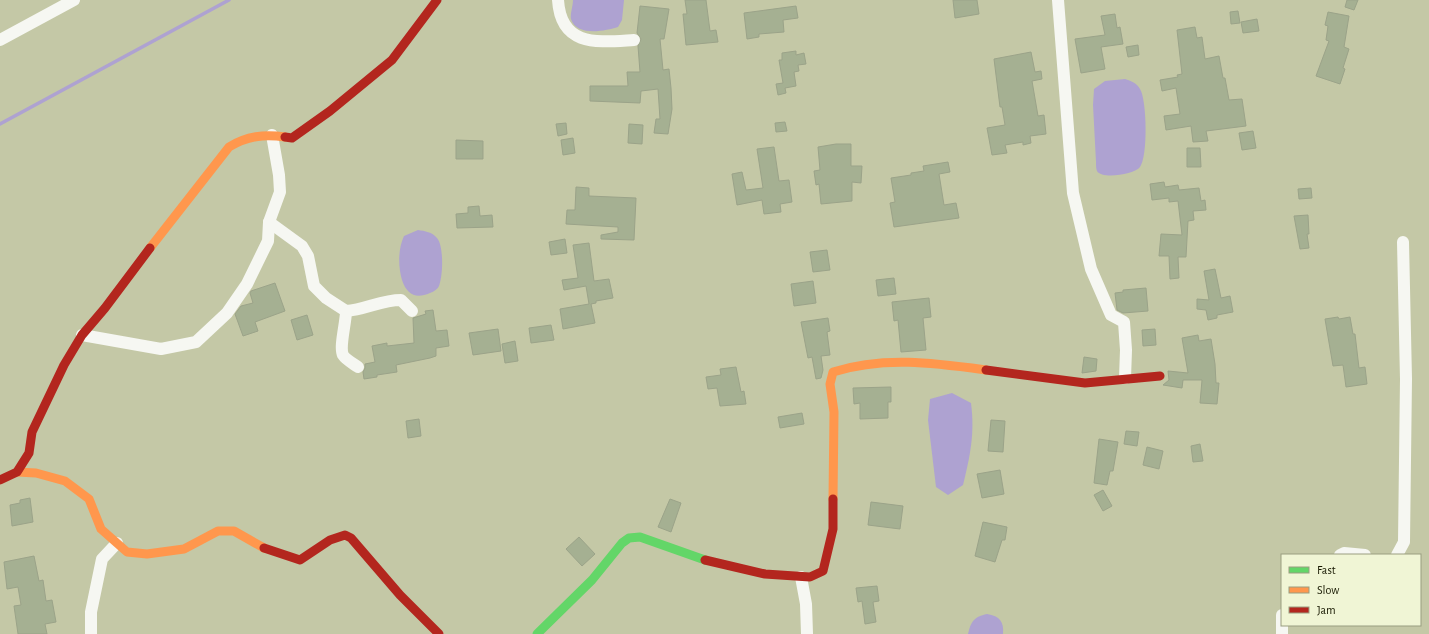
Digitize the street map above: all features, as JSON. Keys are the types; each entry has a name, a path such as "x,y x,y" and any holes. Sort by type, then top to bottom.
{"street":[{"path":"0,40 74,0"},
{"path":"17,472 29,453 32,432 64,365 82,335 105,308 191,193 230,147 241,140 255,136 272,135 292,138 330,111 392,60 437,0"},
{"path":"558,0 558,10 564,22 574,35 588,41 634,40"},
{"path":"1058,0 1073,193 1091,269 1112,315 1124,322 1126,350 1125,378"},
{"path":"82,335 161,349 196,342 227,313 247,284 268,241 269,222 280,192 279,175 272,135"},
{"path":"269,222 302,246 308,256 314,286 326,298 346,311 356,310 391,300 401,300 412,311"},
{"path":"1398,554 1404,542 1406,379 1403,242"},
{"path":"346,311 346,324 341,347 344,356 358,367"},
{"path":"537,634 592,580 622,543 629,538 640,537 699,559 765,574 810,577 823,572 833,529 834,412 830,384 833,372 850,366 871,362 931,363 1085,383 1125,378 1160,376"},
{"path":"0,480 17,472 36,473 65,480 89,500 101,529 127,552 147,554 184,549 218,531 234,531 269,551 300,560 330,540 345,535 351,538 400,595 439,634"},
{"path":"91,634 91,612 102,559 116,543"},
{"path":"1342,554 1354,554"},
{"path":"801,577 806,604 807,634"}],"shaded area":[{"path":"573,0 624,0 622,20 618,27 606,30 592,31 579,28 574,25 571,19"},
{"path":"1125,79 1132,81 1137,85 1140,89 1144,104 1146,128 1143,161 1137,170 1126,174 1111,176 1100,174 1096,168 1093,105 1094,89 1105,81"},
{"path":"418,230 431,233 437,238 442,254 441,275 438,287 431,293 420,296 409,292 404,285 399,263 404,236"},
{"path":"952,393 971,403 972,435 970,454 963,485 948,495 936,487 928,420 930,399"},
{"path":"987,614 995,616 1000,620 1003,626 1003,634 968,634 970,626 974,620"}],"building":[{"path":"685,0 706,0 710,31 716,30 718,42 686,45 683,14 687,14"},
{"path":"953,0 977,0 979,14 955,18"},
{"path":"1347,0 1358,0 1354,10 1345,7"},
{"path":"640,6 669,9 664,39 660,39 663,70 669,69 671,88 672,109 668,134 654,133 656,119 660,119 658,89 641,91 640,103 590,101 590,86 628,86 627,72 640,72 638,46 641,39 637,33"},
{"path":"796,6 798,18 783,20 784,32 759,34 759,37 747,39 744,13"},
{"path":"1238,11 1240,23 1231,24 1230,12"},
{"path":"1328,12 1349,16 1344,47 1349,49 1340,84 1316,76 1329,41 1326,40 1328,26 1325,25"},
{"path":"1115,14 1117,28 1120,27 1123,44 1101,47 1105,69 1081,73 1075,39 1105,35 1101,16"},
{"path":"1257,19 1259,31 1243,33 1241,22"},
{"path":"1195,27 1197,38 1202,37 1205,59 1219,56 1229,100 1242,99 1246,126 1206,131 1208,141 1193,142 1191,126 1166,130 1164,116 1180,114 1176,88 1162,91 1160,80 1178,77 1177,75 1182,74 1177,30"},
{"path":"1138,45 1139,55 1128,57 1126,47"},
{"path":"796,51 796,55 804,53 806,64 798,65 799,71 794,72 796,86 785,88 786,93 778,95 776,84 783,83 779,60 782,60 782,53"},
{"path":"1031,52 1035,72 1041,71 1042,79 1032,81 1038,116 1044,115 1046,134 1030,136 1031,143 1023,145 1023,142 1005,145 1007,153 992,155 987,128 1005,125 1002,107 1000,107 994,59"},
{"path":"785,122 787,131 776,132 775,123"},
{"path":"566,123 567,134 558,136 556,124"},
{"path":"629,124 643,125 642,144 628,143"},
{"path":"1253,131 1256,148 1242,150 1239,133"},
{"path":"573,138 575,153 563,155 561,140"},
{"path":"456,140 483,141 483,159 456,159"},
{"path":"836,144 851,144 851,166 862,166 861,183 852,182 852,201 821,204 819,184 816,185 814,171 820,170 818,147"},
{"path":"774,147 779,181 789,180 792,202 780,204 781,212 764,214 762,200 737,205 732,174 742,172 746,190 763,188 757,149"},
{"path":"1187,148 1200,148 1201,167 1187,167"},
{"path":"948,162 950,172 939,174 944,205 956,203 959,218 894,227 890,203 895,202 891,178 911,175 911,173 924,171 923,166"},
{"path":"1164,182 1165,187 1178,185 1179,190 1199,188 1201,201 1205,200 1206,210 1193,211 1194,220 1188,221 1186,257 1178,257 1179,278 1170,279 1169,256 1159,256 1161,234 1182,235 1178,201 1169,202 1169,198 1152,200 1150,184"},
{"path":"576,187 589,188 589,196 636,198 634,240 601,239 601,235 618,232 618,227 566,224 567,210 575,210"},
{"path":"1311,188 1312,198 1299,199 1298,189"},
{"path":"479,206 480,216 492,215 493,227 457,228 456,214 468,213 468,207"},
{"path":"1308,215 1309,234 1307,234 1309,248 1300,249 1294,216"},
{"path":"565,239 567,253 551,255 549,242"},
{"path":"589,243 594,281 609,279 613,298 596,301 596,303 591,304 595,323 563,329 560,309 589,304 586,286 564,290 562,280 578,278 573,245"},
{"path":"827,250 830,270 813,272 810,252"},
{"path":"1215,269 1221,298 1230,296 1233,312 1217,315 1217,318 1208,320 1206,310 1197,309 1197,299 1209,300 1204,271"},
{"path":"894,278 896,294 878,296 876,280"},
{"path":"813,281 816,303 794,306 791,284"},
{"path":"275,283 285,311 255,322 258,331 243,336 235,314 241,306 253,303 250,293 251,291"},
{"path":"1146,288 1148,311 1123,313 1117,310 1115,293 1123,292 1123,290"},
{"path":"929,298 931,317 923,318 926,350 901,352 898,320 894,321 892,302"},
{"path":"433,310 436,331 447,330 449,346 436,348 436,356 396,365 397,372 377,375 377,377 364,379 363,372 365,364 375,362 372,346 387,343 387,346 414,343 413,318 426,314 425,311"},
{"path":"307,315 313,335 297,340 291,320"},
{"path":"1338,317 1339,319 1350,317 1353,334 1355,334 1359,368 1365,367 1367,384 1346,387 1343,365 1333,366 1325,319"},
{"path":"828,318 830,331 827,332 830,355 821,356 823,370 821,378 816,379 812,357 808,358 801,322"},
{"path":"551,325 554,340 531,343 529,328"},
{"path":"498,329 501,351 473,355 469,333"},
{"path":"1155,329 1156,345 1143,346 1142,330"},
{"path":"1198,335 1199,341 1211,339 1216,383 1219,383 1217,404 1200,403 1202,380 1183,380 1182,388 1163,385 1169,380 1168,371 1188,373 1182,338"},
{"path":"515,341 518,361 505,363 502,344"},
{"path":"1084,357 1097,359 1096,371 1082,373"},
{"path":"736,367 741,392 744,391 746,404 720,406 717,388 708,389 706,377 721,375 720,369"},
{"path":"891,387 891,402 888,402 888,418 860,419 860,403 854,404 853,388"},
{"path":"802,413 804,424 780,428 778,417"},
{"path":"419,419 421,436 408,438 406,421"},
{"path":"991,420 1005,421 1003,452 988,451"},
{"path":"1126,431 1139,432 1137,446 1124,444"},
{"path":"1099,439 1118,442 1113,471 1110,471 1107,485 1094,483"},
{"path":"1200,444 1203,461 1193,462 1191,446"},
{"path":"1147,447 1163,451 1159,469 1143,465"},
{"path":"1000,470 1004,494 982,498 977,474"},
{"path":"1103,490 1112,506 1103,511 1094,495"},
{"path":"30,498 33,522 12,526 10,505 20,503 20,500"},
{"path":"670,499 681,503 671,532 658,527"},
{"path":"871,502 903,506 900,529 868,525"},
{"path":"983,522 1007,527 1005,540 1002,540 995,562 975,556"},
{"path":"579,537 595,554 582,566 566,549"},
{"path":"34,556 39,581 43,580 46,601 52,600 56,622 45,624 47,634 18,634 14,606 21,605 18,587 7,589 4,562"},
{"path":"877,586 879,601 873,602 876,622 865,624 862,601 858,602 856,588"}],"waterway":[{"path":"0,124 229,0"}],"traffic: fast":[{"path":"537,634 592,580 622,543 629,538 640,537 705,560"}],"traffic: slow":[{"path":"150,248 229,147 249,138 263,136 285,137"},
{"path":"833,499 834,412 830,384 833,372 852,367 890,362 928,363 986,370"},
{"path":"17,472 36,473 65,481 89,499 101,529 127,552 147,554 184,549 218,531 234,531 264,548"}],"traffic: jam":[{"path":"285,137 292,138 330,111 392,60 437,0"},
{"path":"0,480 17,472 29,453 32,432 64,365 82,335 105,308 150,248"},
{"path":"986,370 1085,383 1160,376"},
{"path":"705,560 765,574 810,577 823,571 833,529 833,499"},
{"path":"264,548 300,560 330,540 345,535 351,538 400,595 439,634"}]}
